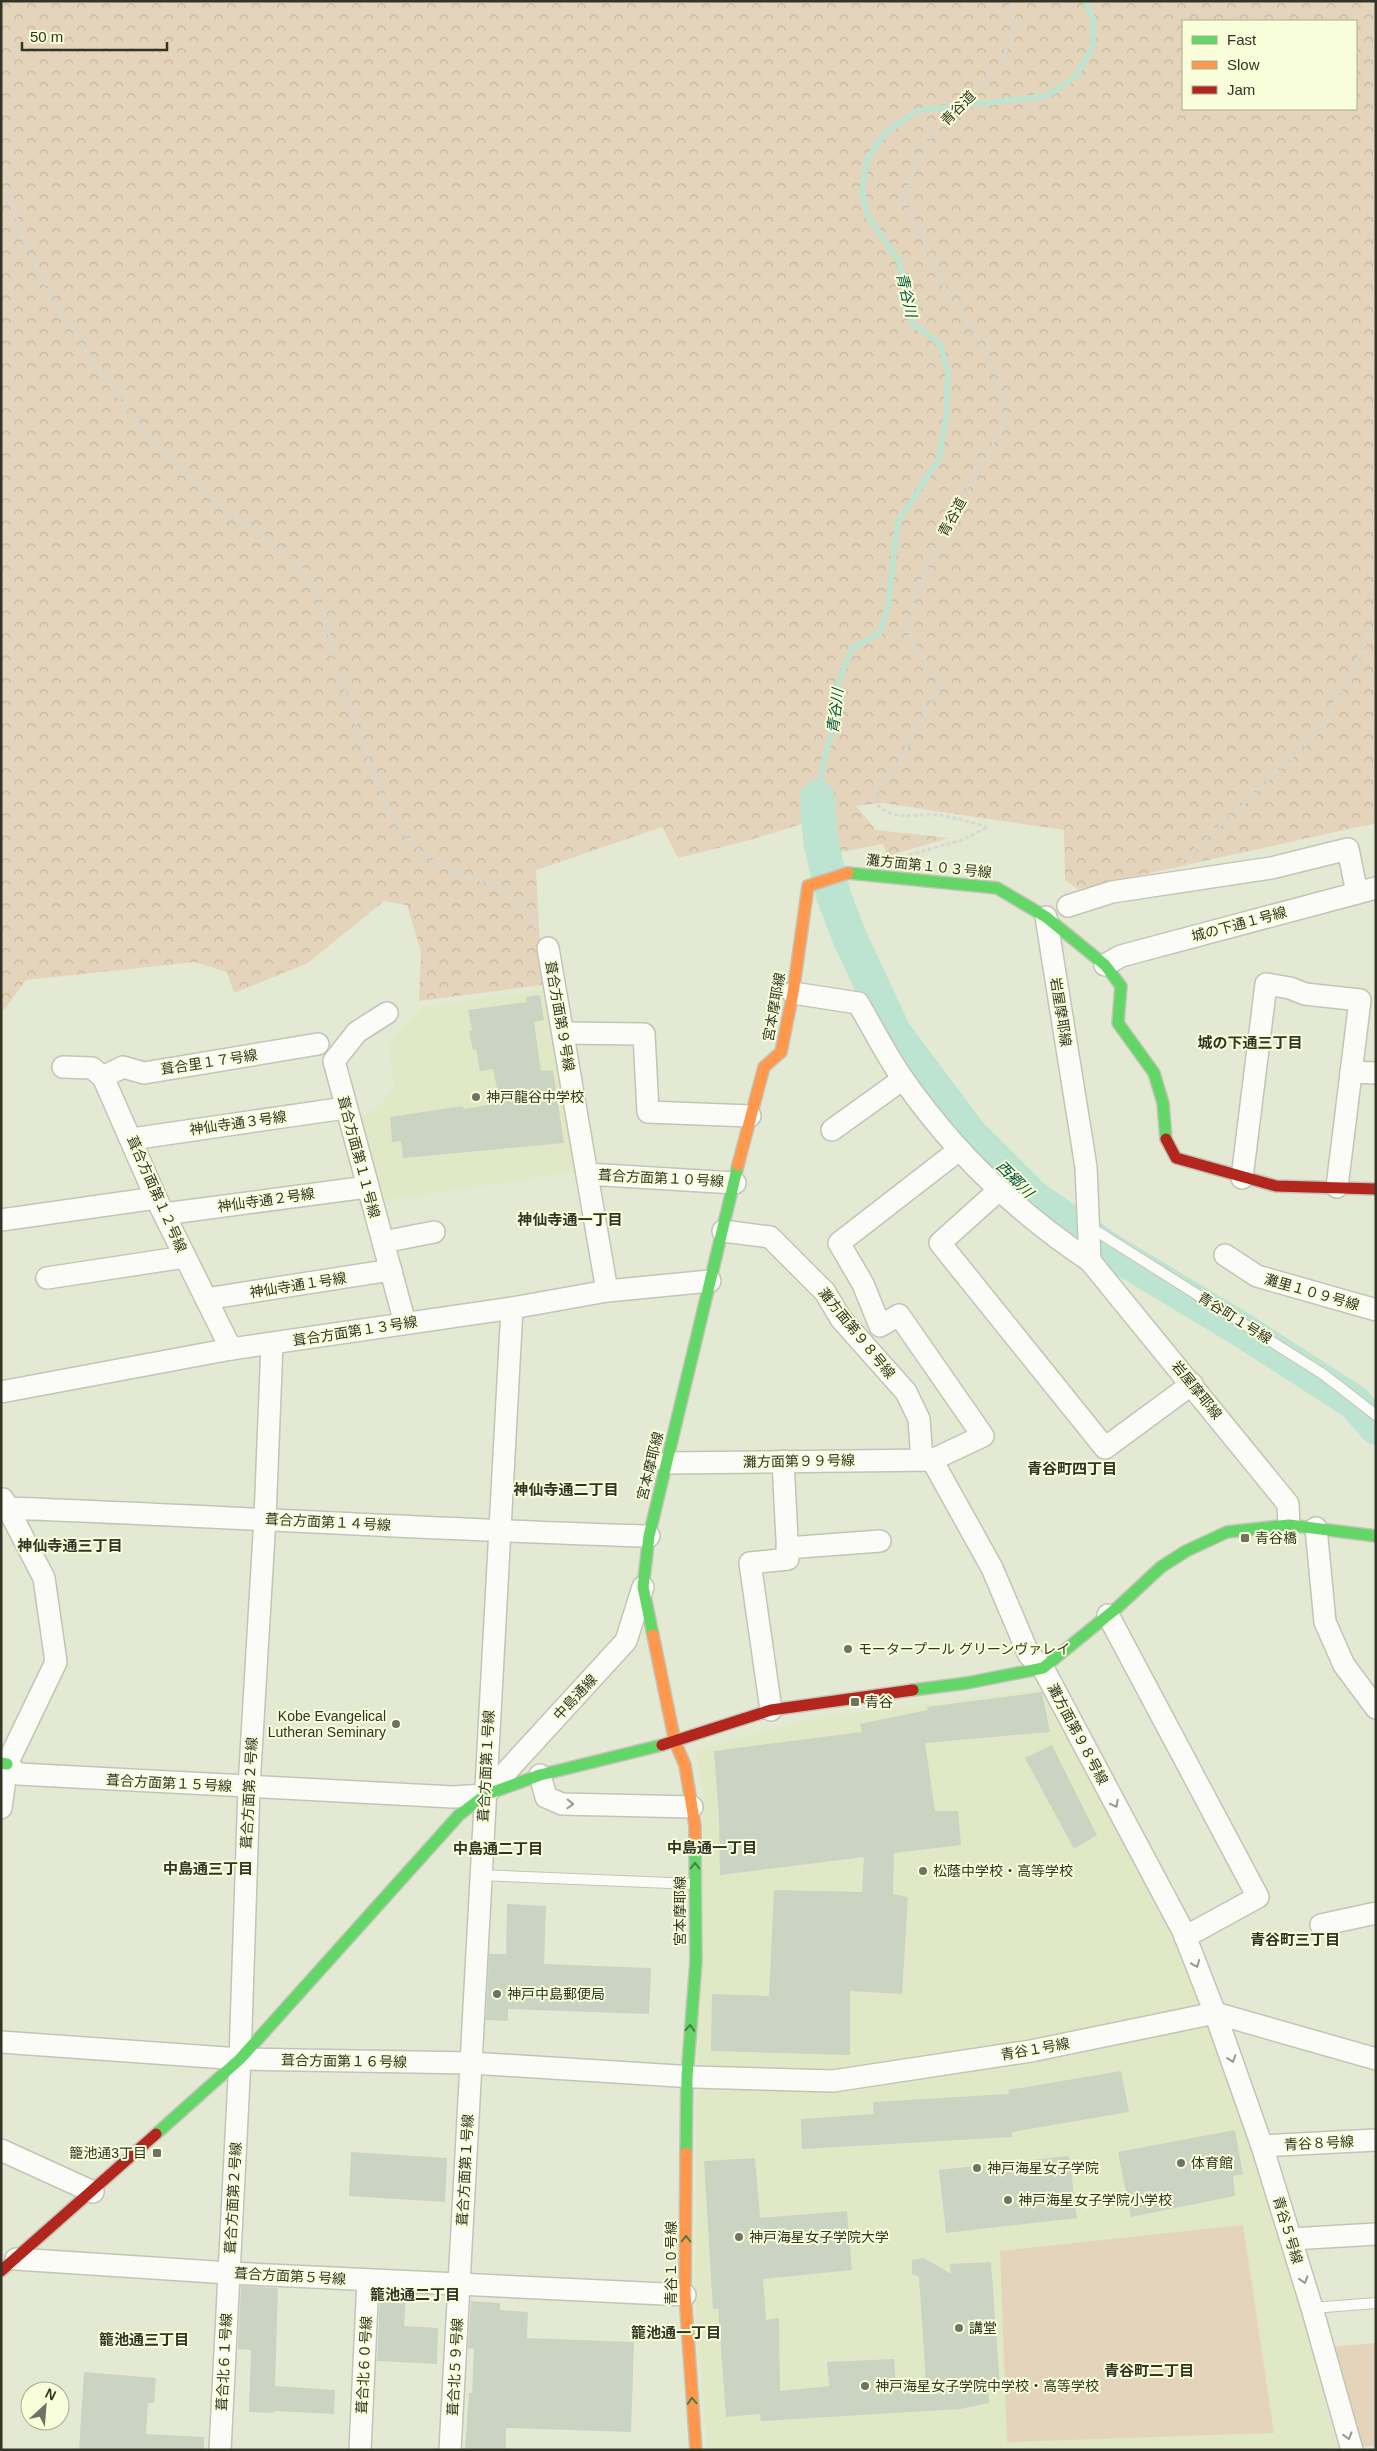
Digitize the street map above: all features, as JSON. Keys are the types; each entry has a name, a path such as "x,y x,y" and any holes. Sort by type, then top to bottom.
{"street":[{"path":"1068,906 1112,892 1271,868 1348,849 1366,890"},
{"name":"灘方面第１０３号線","path":"817,882 848,873 997,888 1046,917 1105,965 1121,986 1118,1023 1154,1073 1163,1103 1166,1142 1176,1158 1276,1186 1376,1189"},
{"name":"宮本摩耶線","path":"687,2076 696,1961 695,1826 685,1765 675,1742 643,1587 649,1536 750,1116 764,1067 781,1052 793,993 808,886 817,882"},
{"name":"城の下通１号線","path":"1105,965 1121,956 1366,890"},
{"name":"岩屋摩耶線","path":"1046,917 1086,1167 1090,1257"},
{"name":"葺合方面第９号線","path":"548,948 607,1291"},
{"path":"1242,1178 1266,984 1290,988 1305,994 1360,1000 1337,1187"},
{"name":"岩屋摩耶線","path":"793,993 858,1003 903,1079 960,1150 1000,1190 1051,1235 1090,1257 1288,1504 1289,1525"},
{"name":"葺合方面第１１号線","path":"387,1013 357,1032 334,1061 345,1108 405,1323"},
{"path":"563,1033 644,1034 648,1112 750,1116"},
{"name":"葺合里１７号線","path":"103,1077 123,1067 144,1073 318,1044"},
{"path":"63,1067 92,1068 103,1077"},
{"path":"1351,1072 1376,1073"},
{"name":"葺合方面第１２号線","path":"103,1077 160,1206 230,1349"},
{"path":"832,1130 903,1079"},
{"name":"神仙寺通３号線","path":"132,1139 345,1108"},
{"path":"927,1460 983,1436 899,1315 880,1326 863,1284 839,1243 960,1150"},
{"name":"葺合方面第１０号線","path":"587,1174 735,1183"},
{"name":"神仙寺通２号線","path":"1,1220 367,1187"},
{"path":"1000,1190 940,1243 1104,1448 1192,1384"},
{"path":"383,1242 434,1232"},
{"name":"灘方面第９８号線","path":"723,1232 770,1237 825,1292 841,1319 906,1392 919,1419 927,1460 992,1568 1029,1655 1043,1668 1185,1937 1215,2013"},
{"name":"灘里１０９号線","path":"1225,1255 1257,1276 1376,1310"},
{"path":"47,1278 185,1257"},
{"name":"神仙寺通１号線","path":"206,1299 390,1270"},
{"name":"葺合方面第１３号線","path":"1,1392 230,1349 512,1308 607,1291 710,1280"},
{"name":"葺合方面第１号線","path":"459,2284 498,1532 512,1308"},
{"name":"葺合方面第２号線","path":"229,2274 240,2059 249,1787 272,1344"},
{"name":"灘方面第９９号線","path":"667,1463 927,1460"},
{"path":"771,1710 750,1563 788,1559 783,1461"},
{"path":"1,1808 4,1764 56,1662 44,1578 4,1502"},
{"name":"葺合方面第１４号線","path":"4,1502 498,1532 649,1536"},
{"path":"8,2265 93,2192 240,2059 459,1815 485,1795 540,1775 675,1742 771,1710 844,1698 967,1682 1043,1668 1108,1615 1146,1579 1186,1551 1227,1532 1289,1525 1376,1536"},
{"path":"1316,1528 1325,1622 1344,1665 1376,1708"},
{"path":"787,1548 880,1541"},
{"name":"中島通線","path":"485,1795 626,1641 643,1587"},
{"path":"1108,1615 1258,1897 1185,1937"},
{"name":"葺合方面第１５号線","path":"4,1764 18,1774 453,1797 485,1795"},
{"path":"540,1775 546,1798 562,1804 692,1807"},
{"path":"1322,1925 1376,1913"},
{"name":"青谷１号線","path":"687,2076 833,2081 1031,2051 1215,2013 1376,2059"},
{"name":"青谷５号線","path":"1215,2013 1262,2146 1312,2308 1352,2450"},
{"name":"葺合方面第１６号線","path":"1,2042 240,2059 471,2063 687,2076"},
{"name":"青谷１０号線","path":"687,2076 686,2295 696,2450"},
{"name":"青谷８号線","path":"1262,2146 1376,2140"},
{"path":"1,2150 93,2192"},
{"path":"1291,2239 1376,2234"},
{"name":"葺合方面第５号線","path":"8,2265 686,2295"},
{"name":"葺合北６１号線","path":"220,2450 229,2274"},
{"name":"葺合北６０号線","path":"360,2450 368,2280"},
{"name":"葺合北５９号線","path":"450,2450 459,2284"}],"lane":[{"name":"青谷町１号線","path":"1090,1227 1323,1374 1376,1415"},
{"path":"481,1875 695,1884"},
{"path":"1312,2308 1376,2303"}],"path":[{"name":"青谷道","path":"905,856 962,840 988,827 939,815 899,816 882,811 872,799 901,758 916,725 941,688 908,633 915,598 942,533 1004,424 1006,407 1001,380 947,291 904,200 917,164 932,133 958,110 1002,60 1013,30 1014,20 1008,1"},
{"path":"1,167 24,242 52,297 102,375 146,434 219,506 286,551 311,579 324,610 335,661 364,746 395,822 422,854 451,871 498,887 526,913 548,948"},
{"path":"1155,886 1320,731 1376,624"}],"shaded area":[{"name":"神戸龍谷中学校","path":"546,989 579,1171 380,1201 357,1119 378,1107 394,1087 389,1044 423,1007"},
{"name":"松蔭中学校・高等学校","path":"1045,1689 1173,1930 1203,2007 1028,2042 831,2071 697,2067 704,1797 695,1751 814,1718"},
{"name":"神戸海星女子学院","path":"1209,2024 1283,2243 1337,2447 1328,2450 707,2450 695,2293 697,2092 707,2087 835,2092 1034,2061"}],"green space":[{"path":"1,1 1376,1 1376,823 1078,889 1065,880 1064,830 882,803 856,806 876,830 949,838 887,856 883,844 835,853 808,822 750,840 678,858 662,827 536,870 542,985 419,1001 421,952 407,905 384,901 308,963 234,993 227,972 195,962 26,980 1,1014"},
{"path":"1243,2225 1274,2433 1007,2442 1000,2251"},
{"path":"1376,2343 1376,2446 1357,2447 1331,2347"}],"building":[{"path":"540,995 544,1020 534,1022 541,1071 553,1070 564,1143 403,1158 401,1141 392,1142 390,1117 463,1106 464,1109 500,1103 493,1069 480,1071 476,1049 473,1050 469,1031 472,1030 468,1010 527,1002 526,997"},
{"path":"1042,1692 1050,1732 925,1743 935,1811 958,1811 961,1845 894,1853 893,1894 908,1897 902,1994 850,1991 850,2055 711,2051 712,1994 769,1996 774,1890 862,1892 864,1857 720,1875 719,1817 714,1751 862,1732 860,1724 928,1710 927,1707"},
{"path":"1052,1745 1097,1835 1074,1849 1025,1758"},
{"path":"507,1904 546,1906 544,1964 651,1968 649,2014 508,2009 508,2021 486,2020 489,1954 506,1954"},
{"path":"1121,2071 1129,2112 1012,2132 1012,2137 802,2149 801,2119 874,2114 873,2102 1009,2094 1008,2090"},
{"name":"体育館","path":"1235,2130 1243,2174 1233,2176 1235,2196 1131,2217 1118,2152"},
{"path":"351,2152 447,2158 445,2202 349,2196"},
{"path":"1069,2156 1077,2218 946,2233 939,2170"},
{"path":"755,2158 760,2218 847,2211 852,2270 763,2279 766,2320 779,2318 780,2391 829,2386 827,2362 894,2359 896,2383 926,2382 919,2277 912,2274 912,2260 924,2258 951,2274 950,2264 991,2262 1000,2387 988,2389 989,2403 960,2409 761,2421 760,2414 726,2417 718,2309 713,2309 704,2161"},
{"path":"241,2286 278,2288 275,2386 335,2390 334,2414 274,2411 274,2413 249,2412 251,2350 238,2349"},
{"path":"380,2294 406,2296 404,2326 438,2328 437,2364 377,2361"},
{"path":"471,2301 500,2303 500,2310 528,2312 527,2338 634,2342 631,2432 506,2428 506,2450 465,2450 469,2393 472,2393 474,2349 468,2348"},
{"path":"84,2372 156,2378 154,2403 148,2403 146,2434 204,2437 204,2450 79,2450"}],"waterway":[{"name":"青谷川","path":"817,798 824,759 837,717 837,685 852,648 880,633 888,605 898,521 939,459 946,417 948,373 940,344 912,323 899,261 867,215 862,190 867,160 884,134 916,111 1047,96 1075,77 1093,47 1093,19 1085,1"},
{"name":"西郷川","path":"817,798 821,843 833,894 849,936 894,1033 969,1133 1034,1198 1109,1250 1242,1330 1354,1402 1376,1427"}],"traffic: fast":[{"path":"848,873 997,888 1046,917 1105,965 1121,986 1118,1023 1154,1073 1163,1103 1166,1139"},
{"path":"653,1635 643,1587 649,1536 738,1165"},
{"path":"913,1690 967,1683 1043,1668 1118,1607 1161,1567 1186,1551 1227,1532 1289,1525 1376,1536"},
{"path":"156,2134 240,2059 459,1815 485,1795 540,1775 662,1745"},
{"path":"1,1763 7,1764"},
{"path":"686,2153 687,2077 696,1961 695,1849"}],"traffic: slow":[{"path":"738,1165 764,1067 781,1052 793,993 808,886 848,873"},
{"path":"653,1635 675,1742 685,1765 695,1826 695,1849"},
{"path":"686,2153 685,2295 696,2450"}],"traffic: jam":[{"path":"1166,1139 1176,1158 1276,1186 1376,1189"},
{"path":"662,1745 771,1710 913,1690"},
{"path":"1,2271 156,2134"}],"place":[{"name":"神戸龍谷中学校","path":"476,1097"},
{"name":"青谷橋","path":"1245,1538"},
{"name":"モータープール グリーンヴァレイ","path":"848,1649"},
{"name":"青谷","path":"855,1702"},
{"name":"Kobe Evangelical Lutheran Seminary","path":"396,1724"},
{"name":"松蔭中学校・高等学校","path":"923,1871"},
{"name":"神戸中島郵便局","path":"497,1994"},
{"name":"籠池通3丁目","path":"157,2153"},
{"name":"体育館","path":"1181,2163"},
{"name":"神戸海星女子学院","path":"977,2168"},
{"name":"神戸海星女子学院小学校","path":"1008,2200"},
{"name":"神戸海星女子学院大学","path":"739,2237"},
{"name":"講堂","path":"959,2328"},
{"name":"神戸海星女子学院中学校・高等学校","path":"865,2386"}],"district":[{"name":"城の下通三丁目","path":"1250,1042"},
{"name":"神仙寺通一丁目","path":"570,1219"},
{"name":"青谷町四丁目","path":"1072,1468"},
{"name":"神仙寺通二丁目","path":"566,1489"},
{"name":"神仙寺通三丁目","path":"70,1545"},
{"name":"中島通一丁目","path":"712,1847"},
{"name":"中島通二丁目","path":"498,1848"},
{"name":"中島通三丁目","path":"208,1868"},
{"name":"青谷町三丁目","path":"1295,1939"},
{"name":"籠池通二丁目","path":"415,2294"},
{"name":"籠池通一丁目","path":"676,2332"},
{"name":"籠池通三丁目","path":"144,2339"},
{"name":"青谷町二丁目","path":"1149,2370"}]}
